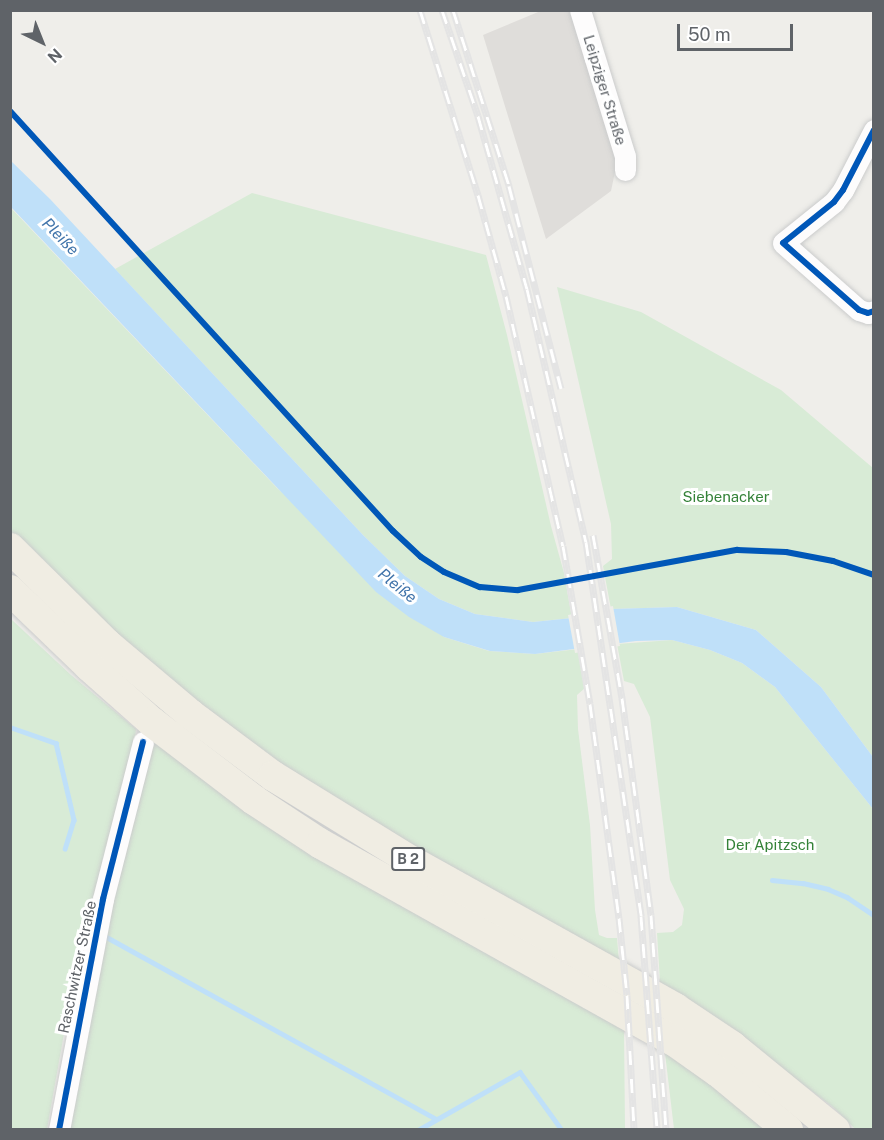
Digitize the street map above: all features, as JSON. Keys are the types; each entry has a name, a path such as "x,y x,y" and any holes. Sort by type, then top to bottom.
{"highway":[{"name":"B 2","path":"10,548 107,644 189,714 273,776 413,862 675,1008 732,1046 835,1130"},
{"name":"B 2","path":"10,590 90,667 152,722 278,817 386,881 674,1041 718,1072 788,1130"}],"street":[{"name":"Leipziger Straße","path":"580,10 625,156 625,170"},
{"path":"873,130 843,190 834,202 783,243 859,310 868,313 873,311"},
{"name":"Raschwitzer Straße","path":"59,1130 101,910 143,741"}],"shaded area":[{"path":"543,10 580,11 625,156 615,172 611,191 546,239 483,35"}],"green space":[{"path":"252,193 486,255 564,573 572,618 533,622 475,614 439,599 405,576 363,535 115,269"},
{"path":"10,207 277,488 444,637 489,651 535,654 578,649 585,688 577,695 578,729 590,825 595,910 599,935 617,938 619,961 334,805 190,703 40,565 11,531"},
{"name":"Siebenacker","path":"557,287 641,312 781,390 873,468 873,757 821,687 756,630 677,607 611,609 603,566 612,559 611,524"},
{"path":"11,619 71,675 136,729 134,749 88,920 86,949 78,955 47,1129 11,1129"},
{"name":"Der Apitzsch","path":"672,640 710,650 742,663 775,687 873,809 873,1129 855,1129 833,1107 701,1008 660,982 657,933 673,932 682,925 684,909 670,880 650,717 634,684 624,681 617,644"},
{"path":"155,743 624,1029 625,1129 66,1130 90,991 145,753"},
{"path":"665,1053 718,1088 768,1129 674,1129"}],"water":[{"name":"Pleiße","path":"11,161 50,199 363,535 405,576 439,599 475,614 533,622 572,618 611,609 677,607 756,630 821,687 873,757 873,809 775,687 742,663 710,650 672,640 636,641 535,654 490,651 444,637 409,617 376,592 11,207"}],"pier":[{"path":"613,606 620,646 575,653 568,615"}],"waterway":[{"path":"10,727 56,743 74,820 65,849"},
{"path":"772,880 803,883 828,889 847,897 874,915"},
{"path":"103,935 436,1119"},
{"path":"418,1130 520,1072 562,1130"}],"railway":[{"path":"420,10 478,195 506,296 563,546 590,704 619,918 627,995 634,1130"},
{"path":"442,10 478,116 527,289 586,542 641,916 657,1130"},
{"path":"453,10 509,186 561,388"},
{"path":"593,535 622,698 651,915 666,1130"}],"cycle path":[{"path":"10,111 393,531 421,557 444,572 480,587 518,590 737,550 786,552 833,561 874,575"},
{"path":"874,130 843,190 834,202 783,243 859,310 868,313 874,311"},
{"path":"59,1130 103,899 143,742"}]}
